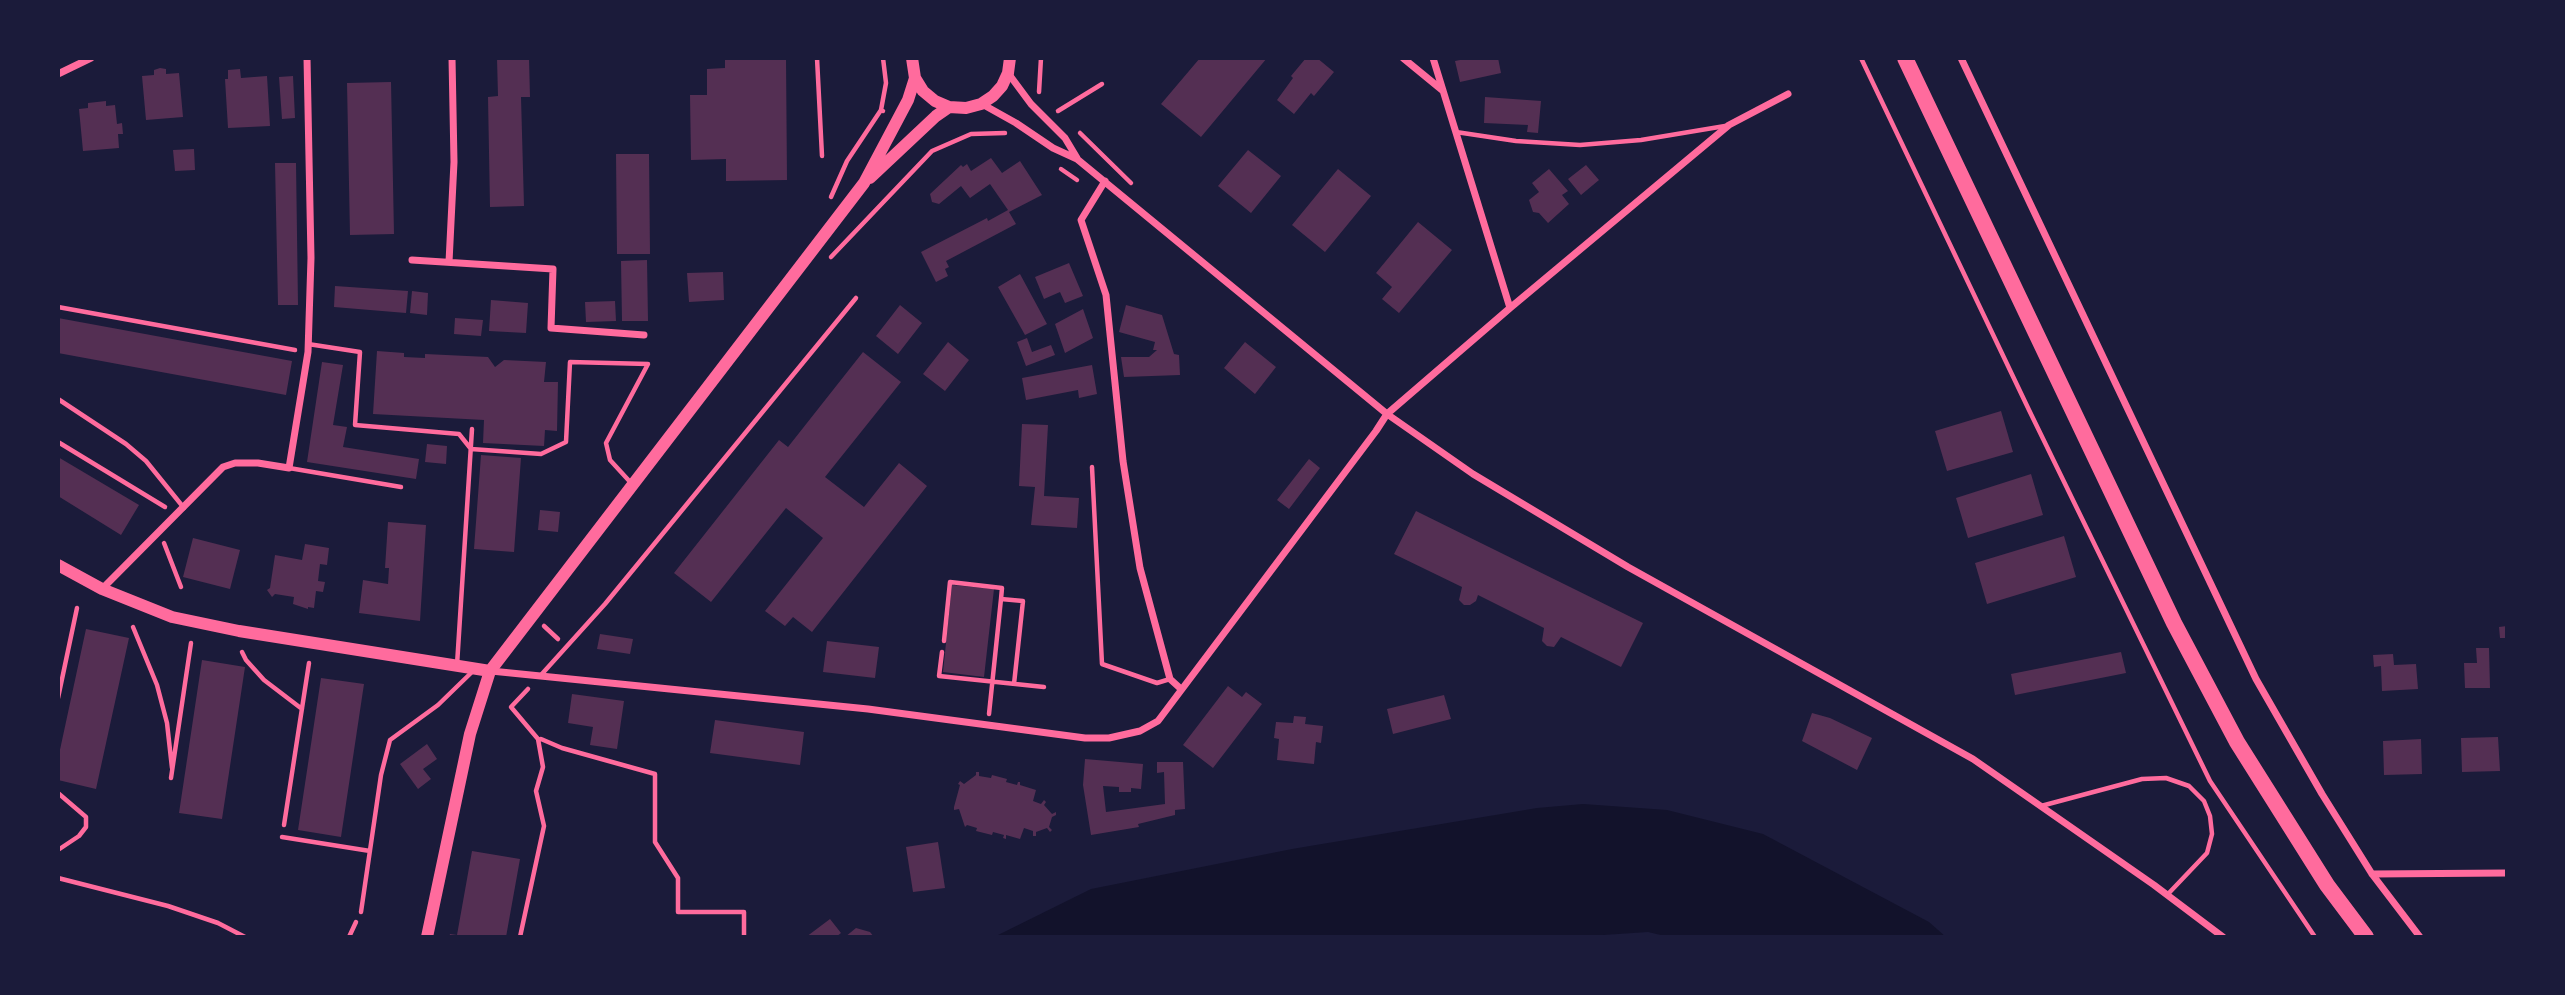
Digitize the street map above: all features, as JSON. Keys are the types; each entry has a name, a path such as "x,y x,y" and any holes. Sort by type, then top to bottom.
{"main road":[{"path":"1905,58 2186,647 2237,742 2327,885 2366,937"}],"street":[{"path":"58,74 91,58"},
{"path":"102,589 223,467 235,463 258,463 289,468 308,348 311,258 307,58"},
{"path":"449,262 453,162 452,58"},
{"path":"912,58 915,78 923,91 935,101 949,107 966,108 981,104 1002,86 1008,73 1010,58"},
{"path":"1403,58 1443,91"},
{"path":"1433,58 1510,308"},
{"path":"1961,58 2256,679 2372,874 2420,937"},
{"path":"1008,73 1031,104 1065,138 1077,159"},
{"path":"427,937 470,734 490,671 864,183 908,100 915,78"},
{"path":"58,565 102,589 172,617 239,631 475,669 868,709 1085,738 1109,738 1140,731 1158,721 1377,431 1387,414 1730,125 1788,94"},
{"path":"981,104 1053,148 1077,159 1387,414 1496,488 1639,573 1973,760 2223,937"},
{"path":"864,183 949,107"},
{"path":"1105,181 1081,220 1106,295 1123,461 1140,568 1170,679 1181,689"},
{"path":"412,260 553,269 551,328 644,335"},
{"path":"2372,874 2507,873"}],"lane":[{"path":"817,58 822,156"},
{"path":"1455,132 1516,141 1580,145 1641,140 1730,125"},
{"path":"541,675 614,593 856,298"},
{"path":"308,348 360,352 355,425 460,434 471,449 541,454 566,442 570,362 648,364 606,443 610,460 633,485"},
{"path":"58,400 126,444 146,461 181,512"},
{"path":"457,666 472,429"},
{"path":"1092,467 1102,664 1157,683 1170,679"},
{"path":"289,468 401,487"},
{"path":"360,912 381,775 390,740 438,705 475,669"},
{"path":"2041,806 2142,779 2166,778 2189,786 2203,801 2210,816 2212,834 2207,853 2167,895"},
{"path":"282,836 370,851"}],"path":[{"path":"1031,104 1039,93 1041,58"},
{"path":"1861,58 2210,781 2315,937"},
{"path":"1067,121 1055,110 1102,84"},
{"path":"1039,93 1046,100"},
{"path":"823,266 932,151 971,134 1007,132 1016,123"},
{"path":"1077,131 1123,174 1136,190"},
{"path":"58,307 308,348"},
{"path":"58,442 181,512"},
{"path":"160,532 181,587"},
{"path":"944,641 950,582 1002,588 988,725"},
{"path":"1001,599 1023,601 1014,684"},
{"path":"58,698 77,608"},
{"path":"517,633 536,618 566,647"},
{"path":"133,627 157,685 167,723 172,768"},
{"path":"171,778 191,643"},
{"path":"242,652 264,680 302,709"},
{"path":"942,652 939,676 1044,687"},
{"path":"282,836 309,663"},
{"path":"520,937 544,826 536,791 542,767 538,740 511,707 541,675"},
{"path":"541,740 654,774 655,842 678,878 678,912 744,912 744,937"},
{"path":"58,793 86,817 86,827 79,836 58,849"},
{"path":"58,878 168,906 218,923 245,937"}],"shaded area":[{"path":"1583,804 1667,810 1763,834 1929,922 1946,937 1669,937 1648,932 1574,937 994,937 1091,889 1292,849 1537,808"}],"building":[{"path":"497,58 529,58 530,97 521,97 524,206 490,207 488,97 498,96"},
{"path":"725,58 786,58 787,180 726,181 726,159 691,160 690,95 707,95 707,69 725,68"},
{"path":"1200,58 1267,58 1201,137 1161,104"},
{"path":"1306,58 1317,58 1334,72 1314,96 1311,93 1294,114 1277,100 1293,78 1291,76"},
{"path":"1498,58 1501,73 1460,82 1455,61"},
{"path":"166,69 166,74 179,73 183,117 146,120 142,76 154,75 154,70"},
{"path":"240,69 241,78 267,76 270,126 228,128 225,79 228,79 228,70"},
{"path":"293,76 295,118 282,119 279,77"},
{"path":"391,82 394,234 350,235 347,83"},
{"path":"1485,97 1541,101 1538,133 1527,132 1528,125 1484,123"},
{"path":"106,101 106,106 115,105 117,124 122,123 123,134 118,134 119,148 83,151 79,109 88,108 88,103"},
{"path":"194,149 195,170 175,171 173,150"},
{"path":"1248,150 1281,176 1251,213 1218,186"},
{"path":"616,154 649,154 650,254 617,254"},
{"path":"991,158 1002,173 1020,161 1042,195 1009,212 1016,224 946,261 949,267 945,269 948,276 936,282 921,252 1008,210 990,184 970,198 961,186 939,204 932,202 930,194 961,165 963,167 967,164 971,171"},
{"path":"275,163 296,163 298,305 278,305"},
{"path":"1586,165 1599,180 1581,195 1568,179"},
{"path":"1338,169 1371,196 1325,252 1292,225"},
{"path":"1549,169 1568,191 1562,195 1569,204 1548,223 1539,213 1533,212 1529,200 1539,192 1532,183"},
{"path":"1418,222 1452,250 1399,313 1382,299 1392,287 1376,273"},
{"path":"647,260 648,321 622,321 621,261"},
{"path":"1069,263 1083,296 1065,303 1060,292 1044,299 1035,277"},
{"path":"723,272 724,300 689,302 687,273"},
{"path":"1020,274 1047,324 1025,335 998,287"},
{"path":"335,286 408,291 406,313 334,307"},
{"path":"412,291 428,293 427,315 410,313"},
{"path":"491,300 528,303 526,333 489,331"},
{"path":"615,301 616,321 586,322 585,302"},
{"path":"900,305 922,323 898,354 876,336"},
{"path":"1126,305 1162,315 1174,354 1179,355 1180,375 1124,377 1121,357 1149,357 1157,350 1153,350 1155,342 1119,332"},
{"path":"1083,309 1093,338 1065,353 1055,324"},
{"path":"58,318 292,361 286,395 58,353"},
{"path":"455,318 483,320 481,336 454,334"},
{"path":"1027,338 1032,352 1051,345 1055,355 1026,366 1017,342"},
{"path":"948,342 969,360 945,391 923,374"},
{"path":"1245,342 1276,367 1255,394 1224,368"},
{"path":"377,351 404,353 404,357 425,358 425,354 488,357 495,367 504,360 546,362 544,382 558,382 557,431 545,430 544,446 483,443 484,420 373,414"},
{"path":"863,352 901,382 825,477 864,507 899,463 927,486 812,632 793,617 785,626 765,611 823,538 786,508 711,602 674,573 779,440 788,447"},
{"path":"322,362 343,365 333,425 347,427 343,447 419,459 416,479 307,462"},
{"path":"1092,365 1097,394 1079,398 1078,390 1026,400 1022,378"},
{"path":"2001,411 2013,452 1947,471 1935,431"},
{"path":"1022,424 1048,425 1044,496 1079,498 1077,528 1031,525 1035,487 1019,486"},
{"path":"427,444 447,446 446,464 425,462"},
{"path":"481,455 521,458 514,552 474,549"},
{"path":"58,457 139,505 121,535 58,496"},
{"path":"1309,459 1320,468 1289,509 1277,500"},
{"path":"2031,474 2043,515 1968,538 1956,498"},
{"path":"540,510 560,512 558,532 538,530"},
{"path":"1416,511 1643,623 1621,667 1561,637 1554,647 1547,646 1542,641 1544,628 1478,595 1476,601 1464,605 1459,600 1462,587 1394,554"},
{"path":"388,522 426,525 420,621 359,613 363,580 388,584 389,568 385,568"},
{"path":"2064,536 2076,577 1987,604 1975,563"},
{"path":"193,538 240,550 230,589 183,577"},
{"path":"305,544 329,548 327,565 320,564 318,581 325,582 323,592 316,591 314,608 308,609 293,604 294,597 275,594 272,597 267,590 270,588 275,555 302,560"},
{"path":"952,585 994,589 984,677 943,672"},
{"path":"2507,626 2507,638 2500,638 2499,627"},
{"path":"86,629 129,638 96,789 58,780 58,759"},
{"path":"600,634 633,639 630,654 597,649"},
{"path":"827,641 879,647 875,678 823,672"},
{"path":"2476,648 2489,648 2490,688 2465,688 2464,663 2477,663"},
{"path":"2121,652 2126,673 2015,695 2011,674"},
{"path":"2393,654 2394,665 2416,664 2418,689 2382,691 2381,666 2374,667 2373,655"},
{"path":"202,660 245,667 222,819 179,813"},
{"path":"321,678 364,684 341,837 298,830"},
{"path":"1228,686 1242,697 1246,692 1262,704 1213,768 1183,745"},
{"path":"572,694 624,701 617,749 590,745 593,727 568,723"},
{"path":"1444,695 1451,719 1393,734 1387,709"},
{"path":"1812,713 1830,718 1872,738 1857,770 1802,741"},
{"path":"1294,716 1306,717 1305,724 1323,726 1321,743 1316,742 1314,764 1277,760 1279,739 1274,738 1276,722 1293,723"},
{"path":"715,720 804,732 800,765 710,753"},
{"path":"2498,737 2500,771 2462,772 2461,738"},
{"path":"2421,739 2422,774 2384,775 2383,741"},
{"path":"427,744 437,759 423,769 431,779 418,789 400,764"},
{"path":"1085,759 1143,764 1141,789 1131,788 1131,792 1119,792 1119,787 1103,786 1106,812 1165,804 1164,772 1157,773 1157,762 1183,762 1185,809 1175,810 1175,815 1138,824 1139,827 1091,835 1083,785"},
{"path":"976,772 979,772 979,776 991,778 992,775 1017,785 1020,782 1020,785 1036,790 1033,801 1041,804 1044,800 1044,805 1052,814 1056,812 1049,827 1052,830 1050,832 1047,828 1033,836 1033,831 1024,828 1020,839 1006,835 1006,839 1003,838 1004,835 993,832 992,835 976,831 977,828 967,825 965,827 959,809 954,810 960,785 958,784 960,781 964,784 976,775"},
{"path":"938,842 945,888 913,892 906,847"},
{"path":"472,851 520,859 506,937 449,937 450,934 457,935"},
{"path":"830,919 841,933 836,937 806,937"},
{"path":"856,928 870,932 874,937 845,937"}]}
